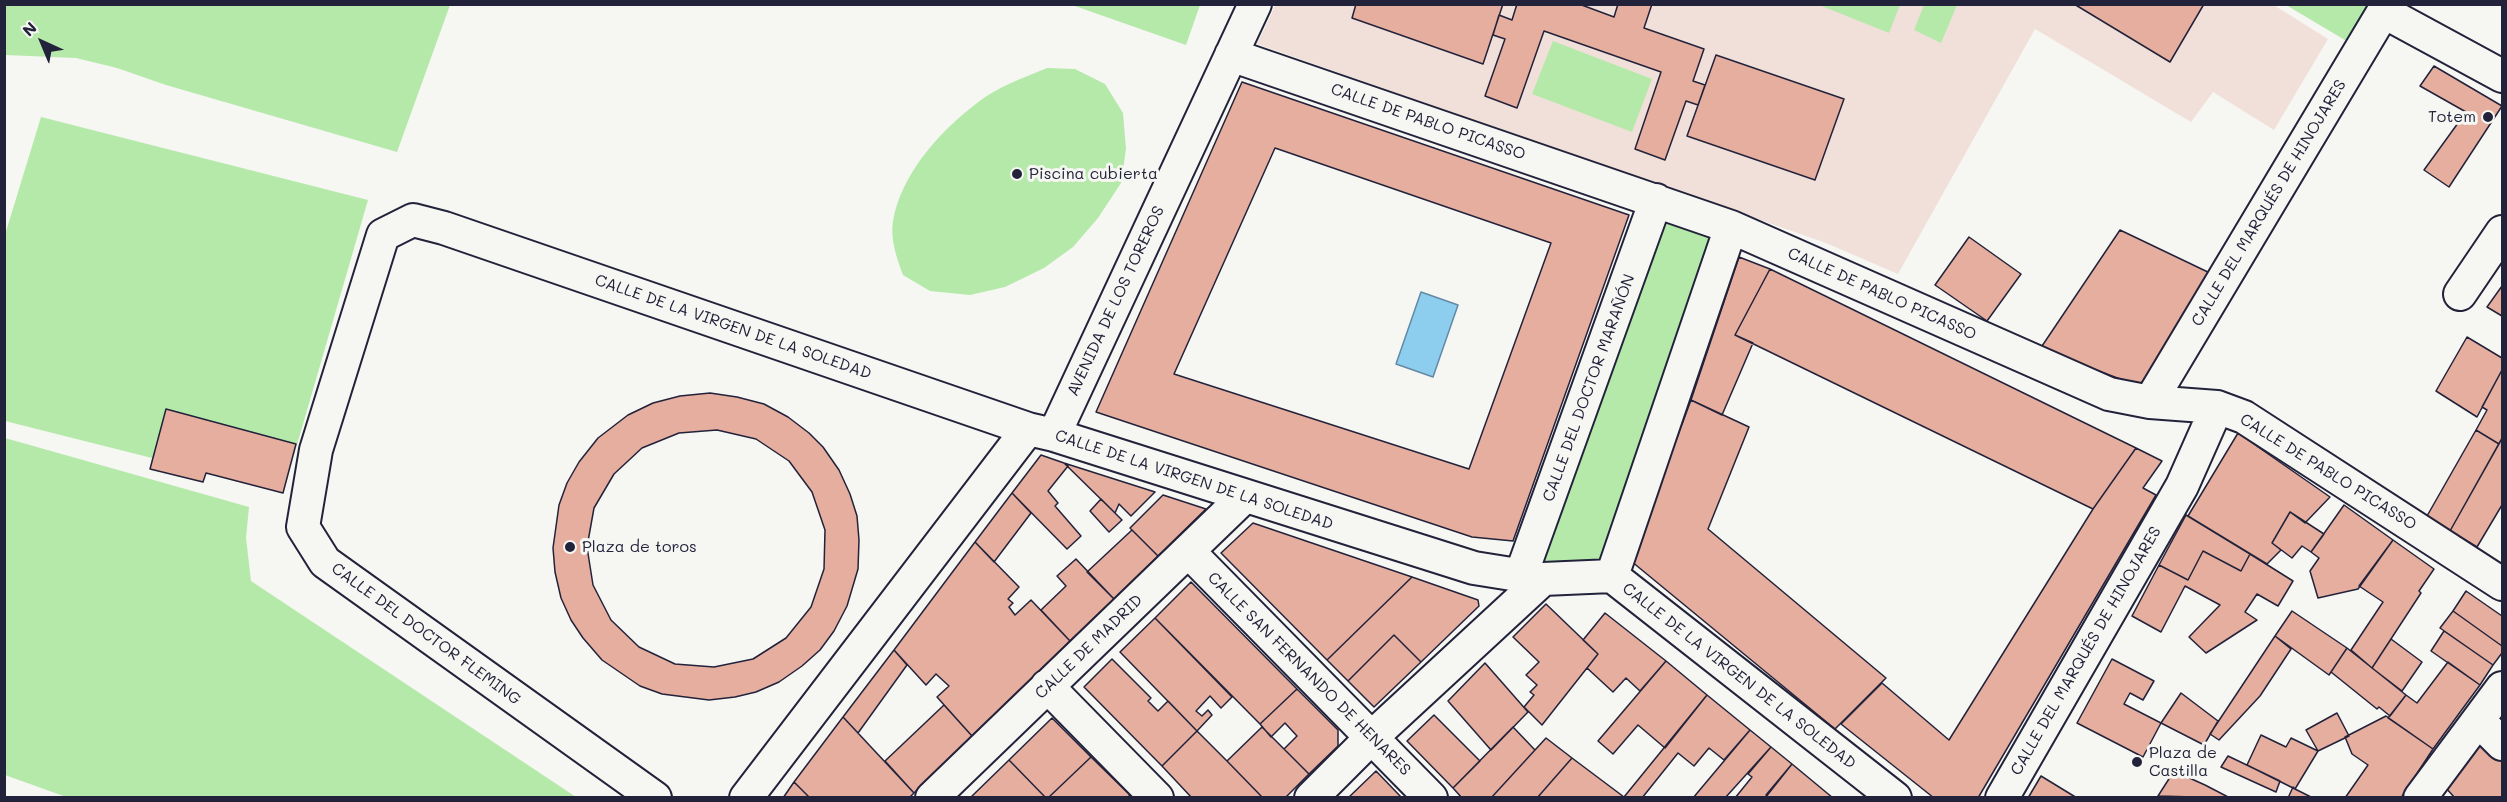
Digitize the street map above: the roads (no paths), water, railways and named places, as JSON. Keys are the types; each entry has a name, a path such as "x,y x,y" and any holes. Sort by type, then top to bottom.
{"street":[{"name":"AVENIDA DE LOS TOREROS","path":"746,798 1041,432 1232,55 1255,4"},
{"path":"2386,8 2502,76"},
{"name":"CALLE DEL MARQUÉS DE HINOJARES","path":"2150,402 2386,8"},
{"name":"CALLE DE PABLO PICASSO","path":"1232,55 1731,227 2109,394 2150,402 2217,407 2244,417 2502,584"},
{"name":"CALLE DEL DOCTOR MARAÑÓN","path":"1311,798 1532,577 1656,200"},
{"name":"CALLE DEL DOCTOR FLEMING","path":"444,228 413,220 383,235 316,450 303,527 325,562 655,798"},
{"path":"1612,576 1731,227"},
{"name":"CALLE DE LA VIRGEN DE LA SOLEDAD","path":"444,228 1041,432 1474,568 1532,577 1612,576 1895,798"},
{"path":"2460,294 2502,232"},
{"name":"CALLE DEL MARQUÉS DE HINOJARES","path":"2002,798 2182,486 2217,407"},
{"name":"CALLE DE MADRID","path":"932,798 1245,496"},
{"name":"CALLE SAN FERNANDO DE HENARES","path":"1188,551 1431,798"},
{"path":"1047,686 1157,798"},
{"path":"2420,798 2502,688"},
{"path":"2479,721 2502,744"}],"water":[{"path":"1421,292 1458,305 1433,377 1396,364"}],"place":[{"name":"Totem","path":"2488,117"},
{"name":"Piscina cubierta","path":"1017,174"},
{"name":"Plaza de toros","path":"570,547"},
{"name":"Plaza de Castilla","path":"2137,762"}]}
